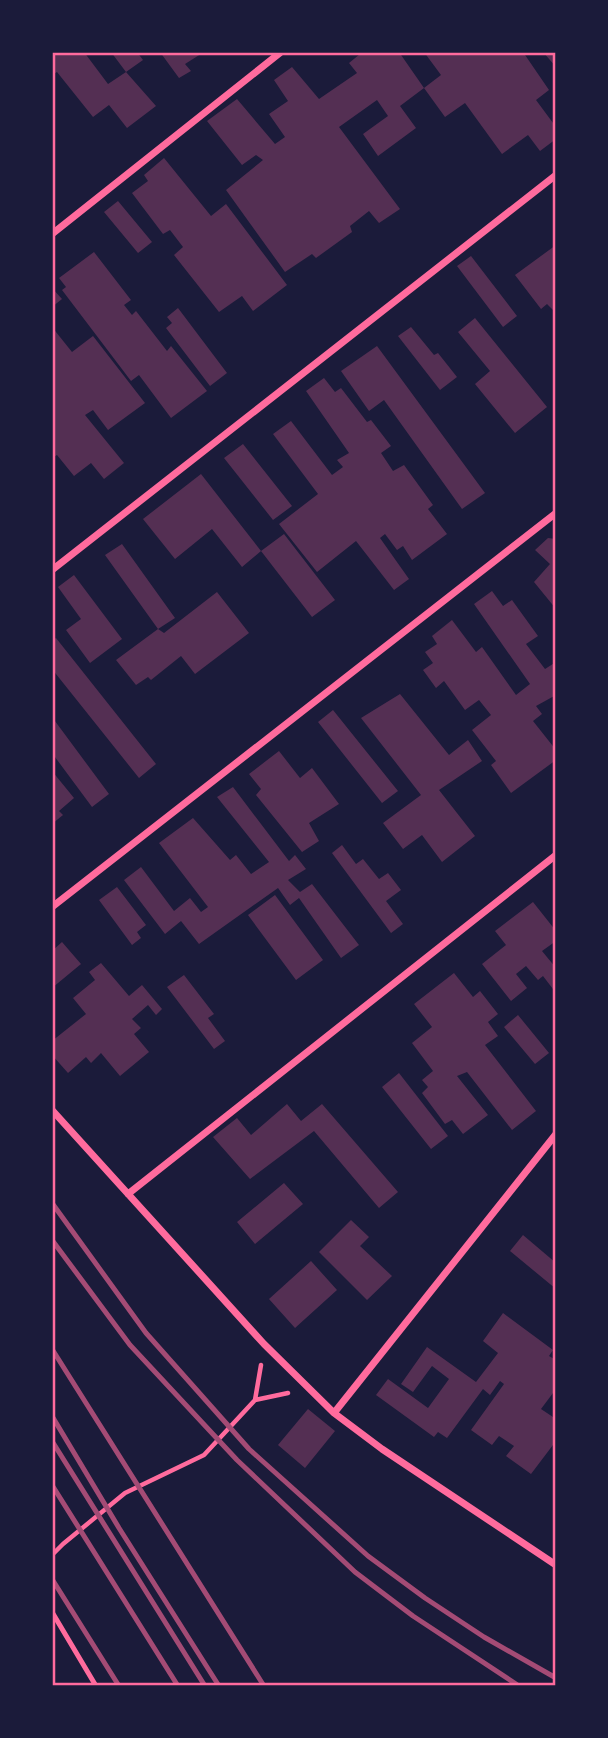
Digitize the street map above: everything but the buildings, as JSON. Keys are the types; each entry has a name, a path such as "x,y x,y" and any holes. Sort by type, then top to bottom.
{"street":[{"path":"52,234 281,52"},
{"path":"52,570 555,175"},
{"path":"52,907 555,513"},
{"path":"128,1194 555,855"},
{"path":"52,1110 264,1343 334,1413 382,1449 555,1565"},
{"path":"334,1413 555,1135"}],"lane":[{"path":"52,1612 96,1685"}],"path":[{"path":"52,1555 125,1493 204,1455 255,1400 264,1343"},
{"path":"255,1400 309,1388"}],"railway":[{"path":"52,1203 146,1333 249,1449 368,1556 484,1637 556,1678"},
{"path":"52,1240 130,1345 237,1460 355,1572 413,1616 519,1686"},
{"path":"52,1349 264,1686"},
{"path":"52,1416 219,1686"},
{"path":"52,1441 205,1686"},
{"path":"52,1485 178,1686"},
{"path":"52,1579 119,1686"}]}
